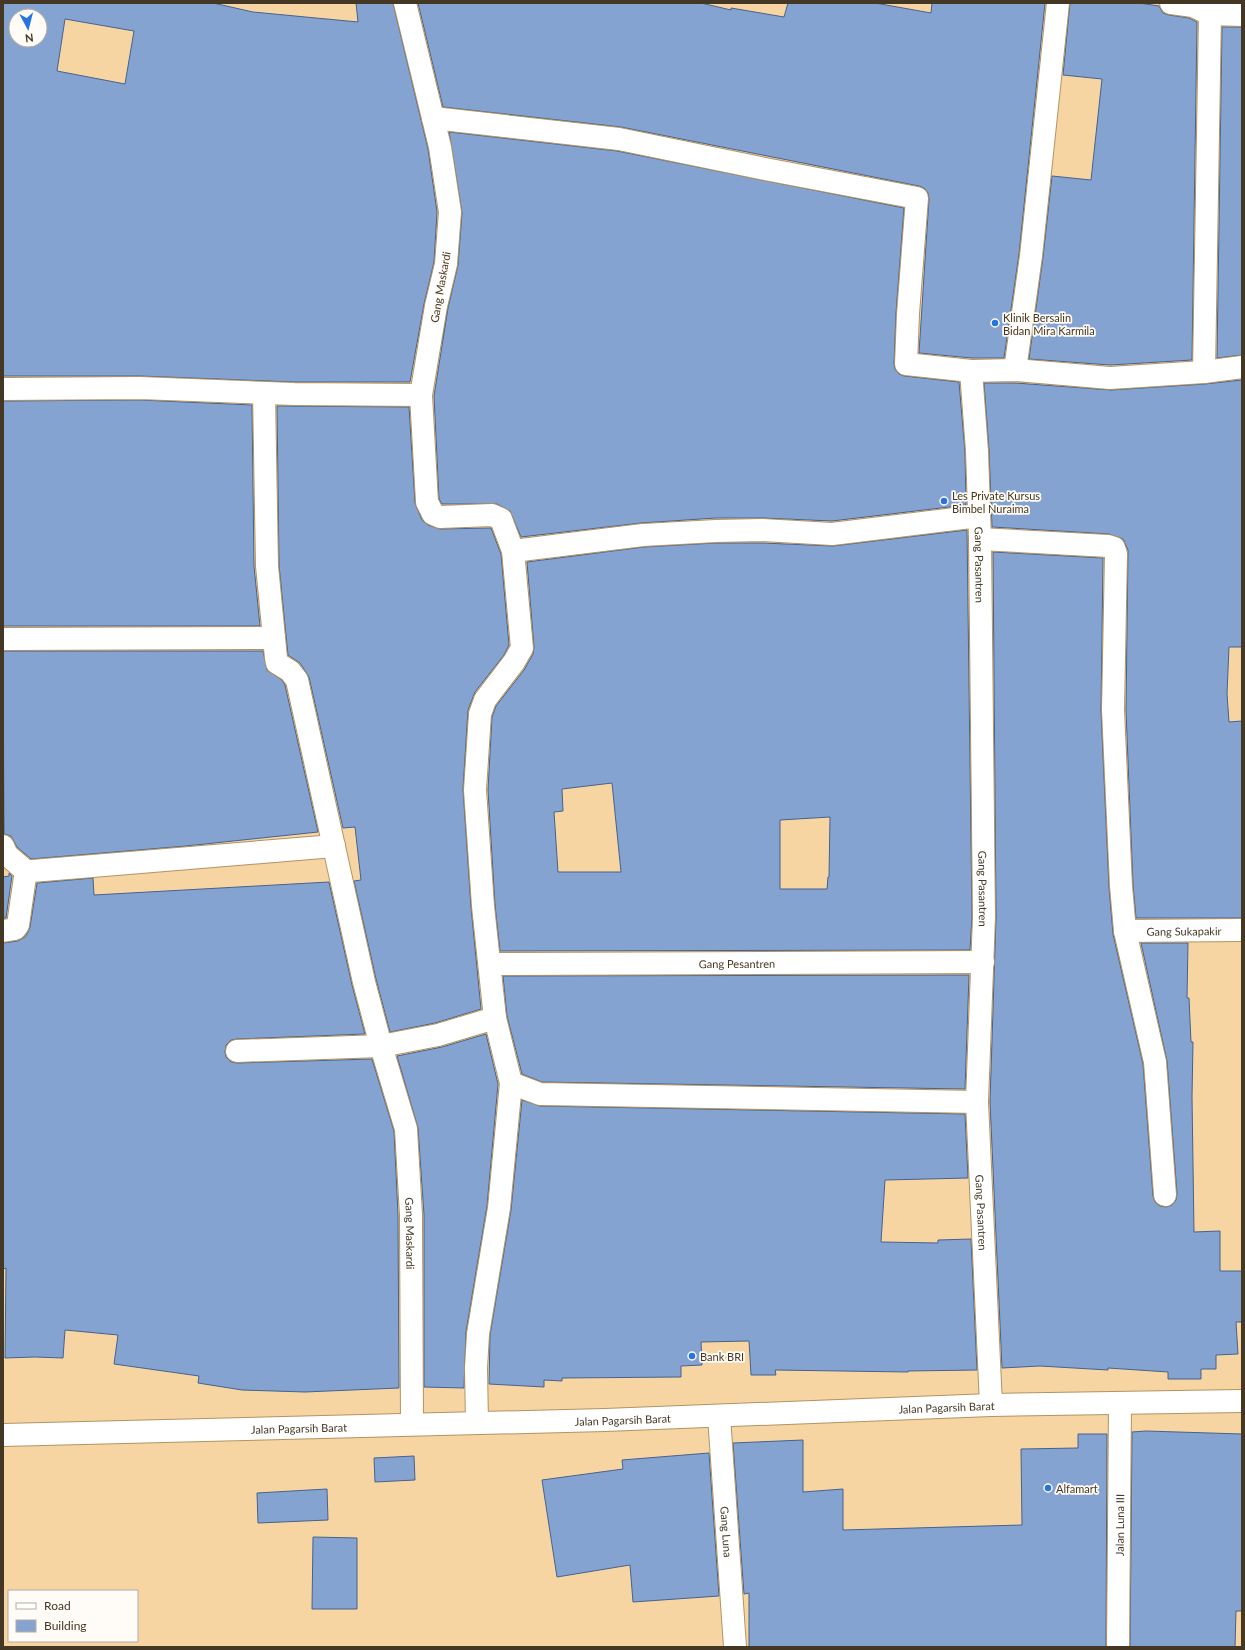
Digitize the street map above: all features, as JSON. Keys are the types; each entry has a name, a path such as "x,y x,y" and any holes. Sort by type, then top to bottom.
{"street":[{"name":"Gang Maskardi","path":"405,3 440,147 450,212 446,264 436,306 421,395 427,502 433,514 440,517 492,515 501,519 513,551"},
{"path":"1015,370 1030,256 1058,3"},
{"path":"1171,3 1193,6 1210,14 1242,15"},
{"path":"1204,372 1210,14"},
{"path":"433,118 618,139 765,170 917,198 908,314 906,364 972,371 1015,370 1110,378 1204,372 1242,367"},
{"name":"Gang Pasantren","path":"972,371 980,539 984,917 977,1102 991,1406"},
{"path":"3,389 140,388 264,393 421,395"},
{"path":"3,639 274,638 267,566 264,393"},
{"path":"476,1423 476,1368 478,1334 499,1208 511,1083 495,1018 483,906 475,790 480,714 485,700 514,662 522,648 513,551 643,536 716,531 762,530 832,534 979,516"},
{"path":"980,539 1101,545 1114,548 1116,554 1113,710 1121,886 1125,931 1155,1062 1165,1195"},
{"name":"Gang Maskardi","path":"274,638 277,663 290,670 297,680 364,982 406,1130 411,1215 412,1424"},
{"path":"27,872 334,846"},
{"path":"5,850 27,872"},
{"path":"3,931 15,929 18,925 24,877 27,872"},
{"name":"Gang Sukapakir","path":"1125,931 1242,930"},
{"name":"Gang Pesantren","path":"490,964 983,962"},
{"path":"237,1051 381,1046 438,1035 495,1018"},
{"path":"511,1083 540,1094 977,1102"},
{"name":"Jalan Pagarsih Barat","path":"3,1435 718,1416 991,1406 1242,1401"},
{"name":"Jalan Luna III","path":"1118,1647 1120,1403"},
{"name":"Gang Luna","path":"718,1416 735,1647"}],"building":[{"path":"3,3 213,3 253,12 358,22 356,3 393,3 428,149 437,212 434,262 424,304 410,382 294,382 140,376 3,376","holes":["65,19 134,31 125,84 57,71"]},
{"path":"418,3 701,3 731,10 731,8 784,17 788,3 875,3 931,13 932,3 1045,3 1019,254 1004,358 972,358 919,353 929,199 928,193 924,188 621,127 443,107"},
{"path":"1070,3 1139,3 1159,6 1163,13 1189,18 1197,22 1192,360 1110,365 1029,359 1052,176 1091,180 1102,79 1063,75"},
{"path":"1222,27 1242,27 1242,355 1217,358"},
{"path":"449,132 617,151 904,208 896,313 895,369 899,374 904,376 959,382 965,452 966,505 832,521 763,518 716,518 641,523 521,537 510,511 497,504 442,504 439,499 434,396 448,308 458,265 462,213"},
{"path":"1242,380 1242,647 1229,647 1227,694 1229,722 1242,721 1242,918 1136,918 1133,885 1126,710 1128,550 1123,539 1109,534 992,527 989,450 984,383 1015,383 1111,390"},
{"path":"140,400 252,405 254,566 260,626 3,626 3,401"},
{"path":"277,406 409,407 415,503 422,520 428,525 440,529 491,528 501,554 509,645 504,655 475,692 468,710 463,789 471,907 481,1009 435,1023 390,1032 376,979 354,881 361,880 355,827 343,828 309,677 300,663 288,655 279,565"},
{"path":"967,530 972,917 970,950 500,951 495,905 488,790 492,717 496,706 524,670 533,654 534,647 527,562 644,547 716,543 833,546","holes":["612,783 621,872 558,872 554,812 563,811 562,789","830,817 829,877 827,889 780,889 780,820"]},
{"path":"993,552 1103,558 1101,711 1109,887 1113,934 1143,1064 1153,1196 1155,1202 1160,1206 1166,1207 1172,1205 1176,1200 1177,1194 1167,1061 1141,943 1188,943 1187,998 1189,998 1191,1042 1193,1042 1192,1097 1194,1232 1220,1231 1220,1271 1242,1271 1242,1322 1236,1322 1238,1354 1216,1355 1216,1369 1201,1369 1201,1379 1168,1379 1168,1372 1108,1368 1108,1370 1040,1366 1002,1368 990,1102 996,917"},
{"path":"3,651 263,651 267,670 282,680 285,685 318,832 186,846 31,859 17,847 11,836 4,834"},
{"path":"9,873 12,876 6,918 3,918 3,877 9,876"},
{"path":"93,878 94,895 329,882 352,985 365,1034 237,1039 231,1040 226,1045 225,1052 226,1057 231,1062 237,1063 372,1059 394,1131 398,1215 399,1388 305,1392 242,1390 198,1383 199,1376 114,1364 118,1335 65,1330 63,1358 5,1358 6,1268 3,1269 3,943 18,941 25,937 28,932 37,883"},
{"path":"969,975 965,1089 542,1082 522,1074 507,1016 503,976"},
{"path":"486,1034 498,1084 487,1206 466,1332 464,1388 424,1387 424,1215 418,1128 397,1056 442,1047"},
{"path":"522,1100 540,1106 965,1114 968,1178 885,1180 881,1242 938,1243 938,1240 971,1239 977,1370 908,1372 775,1370 776,1375 751,1375 749,1341 701,1342 702,1365 681,1366 681,1377 562,1378 562,1381 544,1380 544,1387 489,1384 490,1335 511,1210"},
{"path":"1146,1431 1242,1434 1242,1611 1236,1611 1235,1647 1130,1647 1132,1432"},
{"path":"1078,1434 1107,1434 1106,1647 749,1647 749,1593 744,1594 733,1443 803,1440 803,1492 843,1489 843,1530 1022,1525 1021,1449 1078,1448"},
{"path":"709,1453 719,1596 633,1602 630,1565 557,1577 542,1480 623,1469 622,1460"},
{"path":"414,1456 415,1480 375,1482 374,1458"},
{"path":"327,1489 328,1520 258,1523 257,1493"},
{"path":"313,1537 357,1538 357,1609 312,1609"}],"waterway":[{"path":"444,336 449,293"}],"place":[{"name":"Klinik Bersalin Bidan Mira Karmila","path":"995,323"},
{"name":"Les Private Kursus Bimbel Nuraima","path":"944,501"},
{"name":"Bank BRI","path":"692,1356"},
{"name":"Alfamart","path":"1048,1488"}]}
